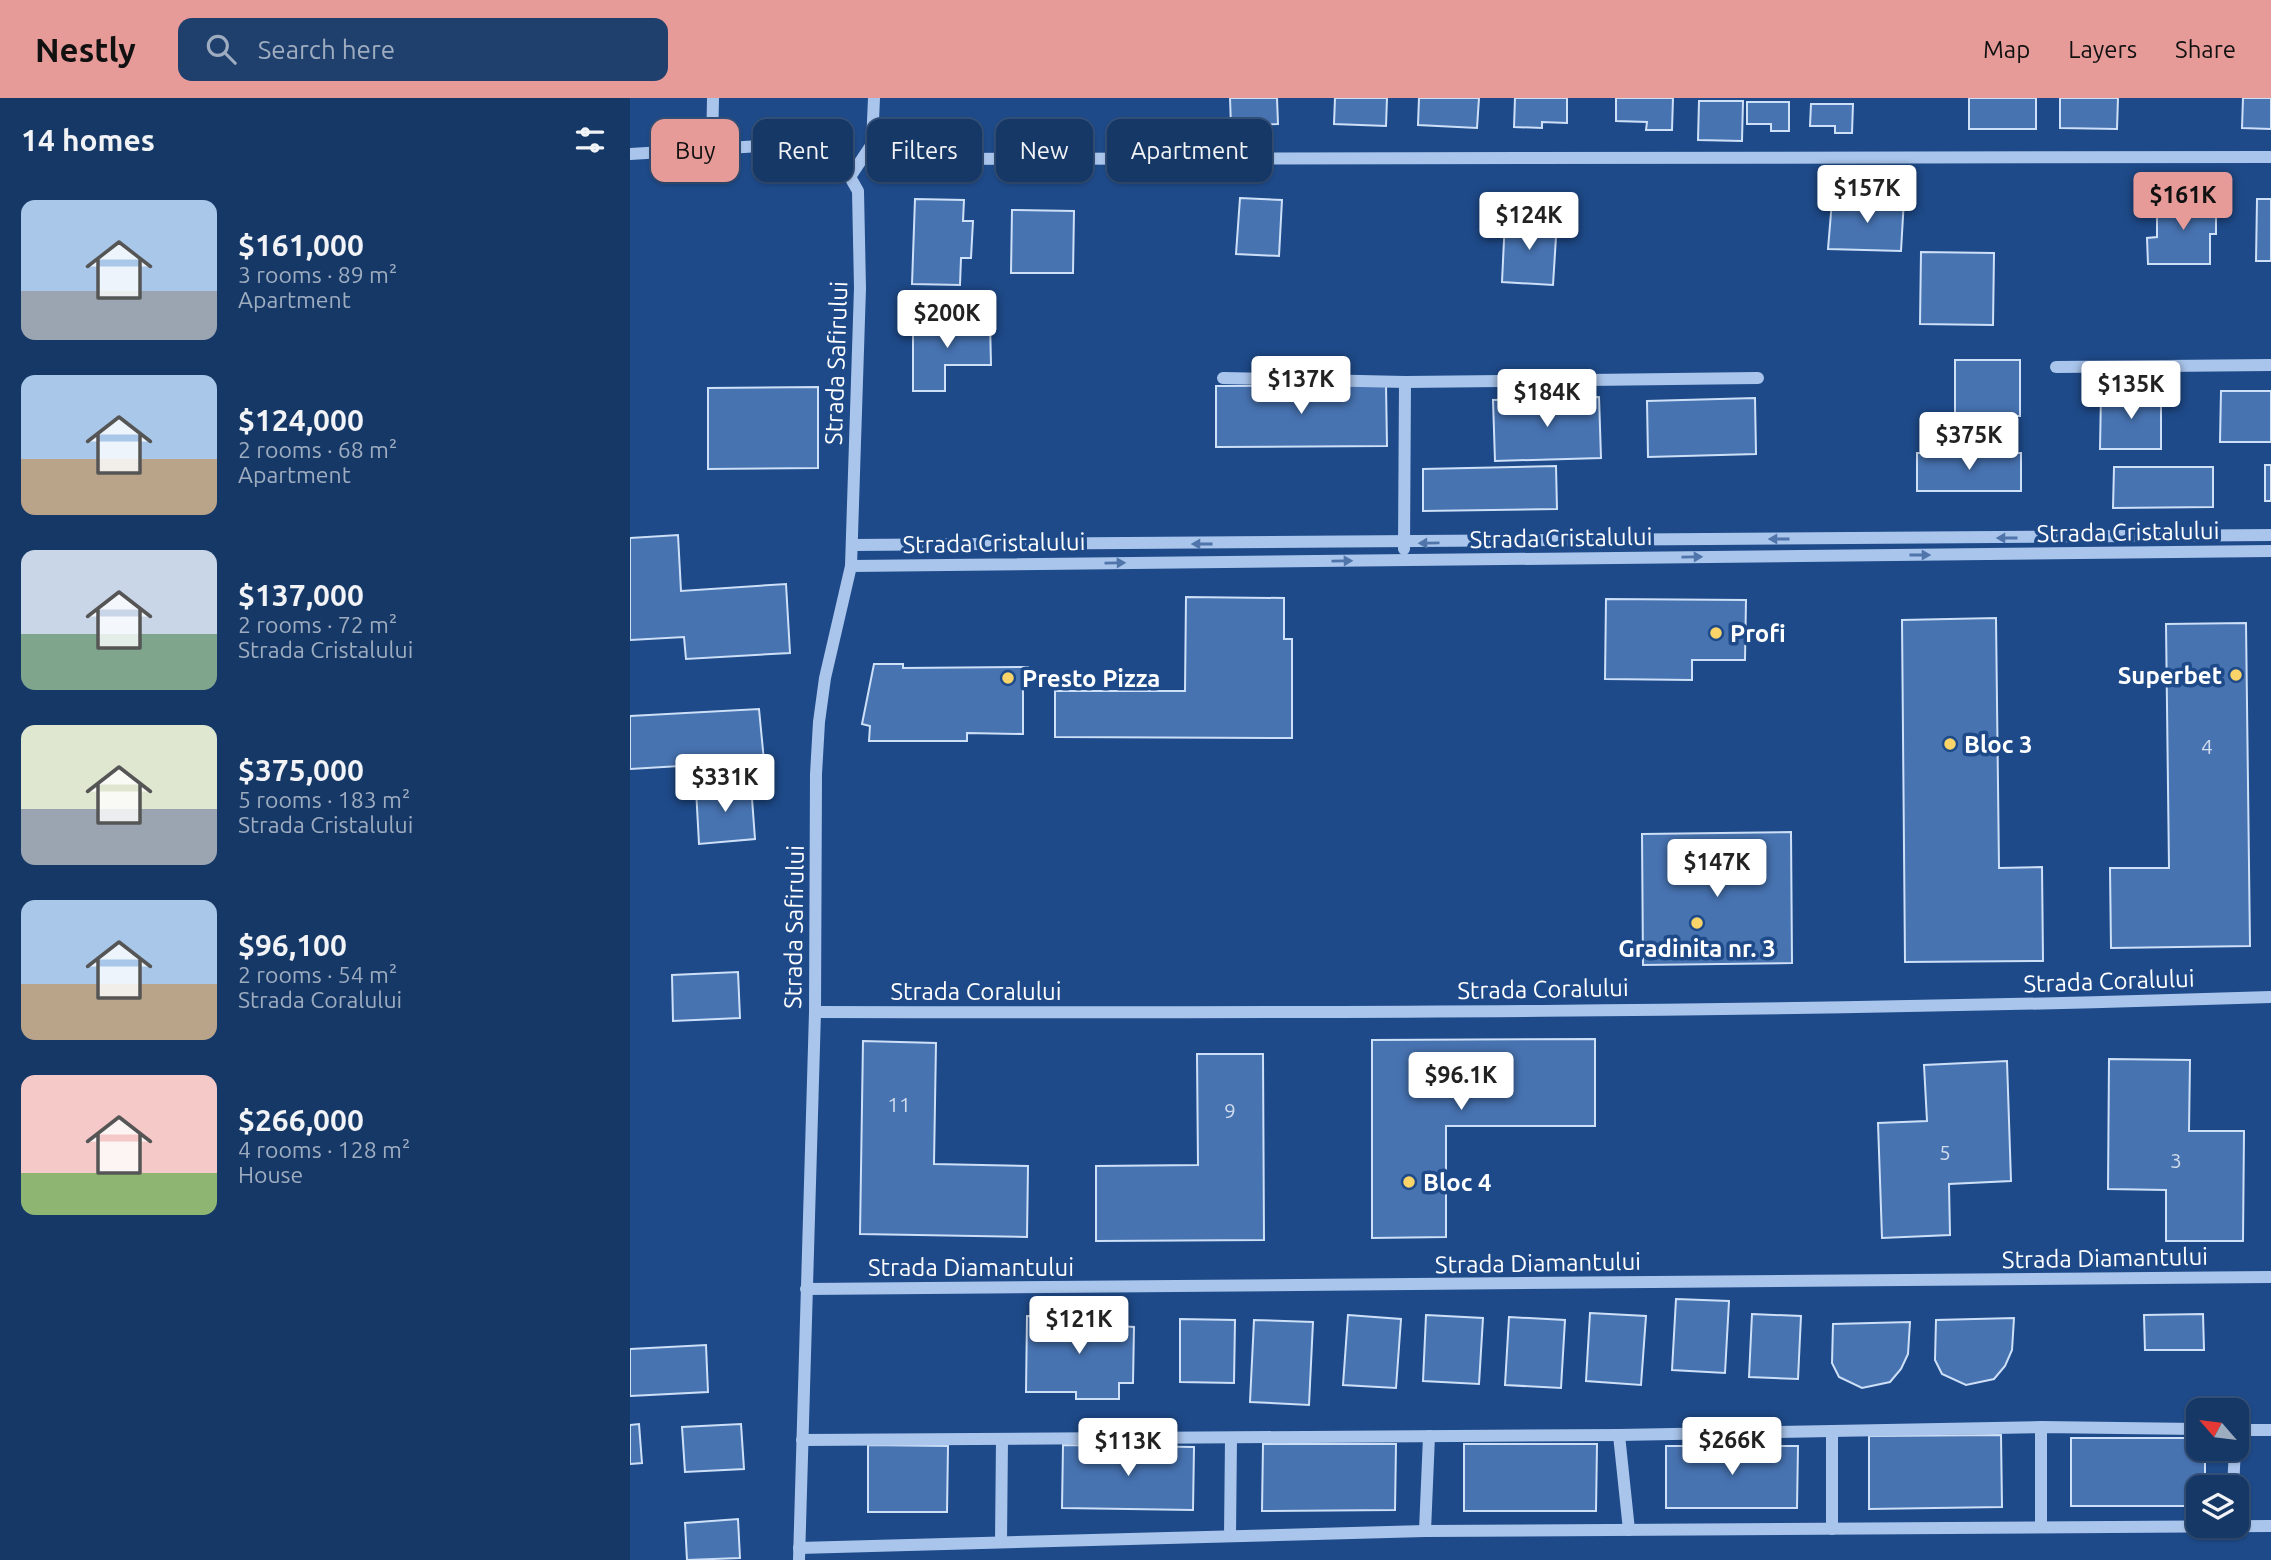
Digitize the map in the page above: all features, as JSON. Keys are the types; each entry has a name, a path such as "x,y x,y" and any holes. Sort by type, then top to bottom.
{"street":[{"path":"713,98 713,119"},
{"path":"853,173 872,144 874,98"},
{"path":"630,154 651,153"},
{"path":"864,159 2271,157"},
{"name":"Strada Safirului","path":"799,1554 815,1012 819,722 851,566 852,544 860,211 858,191 853,182"},
{"path":"2056,367 2271,365"},
{"path":"1223,378 1405,382 1758,378"},
{"path":"1404,560 1405,382"},
{"name":"Strada Cristalului","path":"852,544 1404,543 2271,535"},
{"path":"2097,537 2098,554"},
{"name":"Strada Cristalului","path":"851,566 2271,551"},
{"name":"Strada Coralului","path":"815,1012 1364,1012 2062,1004 2271,997"},
{"name":"Strada Diamantului","path":"806,1289 2271,1278"},
{"path":"802,1440 1619,1436 2041,1427 2186,1429"},
{"path":"2040,1527 2041,1427"},
{"path":"2249,1430 2271,1430"},
{"path":"1832,1431 1832,1529"},
{"path":"1424,1531 1429,1436"},
{"path":"1619,1436 1629,1530"},
{"path":"1230,1536 1231,1438"},
{"path":"1001,1542 1002,1439"},
{"path":"799,1554 1001,1542 1424,1531 2186,1526"},
{"path":"2249,1526 2271,1526"}],"building":[{"path":"1230,98 1277,98 1278,124 1272,124 1272,119 1231,119"},
{"path":"1335,98 1387,98 1386,126 1334,124"},
{"path":"1419,98 1479,98 1477,128 1418,125"},
{"path":"1515,98 1567,98 1567,123 1542,122 1542,128 1514,127"},
{"path":"1616,98 1673,98 1672,130 1646,130 1647,122 1616,121"},
{"path":"1969,98 2036,98 2036,129 1969,129"},
{"path":"2060,98 2118,98 2117,129 2060,128"},
{"path":"2243,98 2271,98 2271,129 2242,128"},
{"path":"1699,101 1743,101 1742,141 1698,140"},
{"path":"1747,102 1789,102 1789,131 1771,131 1771,124 1747,124"},
{"path":"1811,104 1853,104 1852,133 1835,133 1835,126 1810,126"},
{"path":"1240,198 1282,200 1279,256 1236,254"},
{"path":"915,199 964,200 963,221 973,221 971,258 961,258 960,285 912,284"},
{"path":"1904,199 1901,251 1828,249 1832,201"},
{"path":"2257,199 2271,199 2271,261 2256,261"},
{"path":"2157,200 2216,200 2216,234 2210,234 2210,264 2148,264 2147,238 2157,237"},
{"path":"1012,210 1074,211 1073,273 1011,273"},
{"path":"1505,219 1557,221 1553,285 1502,282"},
{"path":"1921,252 1994,253 1993,325 1920,324"},
{"path":"913,322 990,322 991,365 945,365 945,391 913,391"},
{"path":"1955,360 2020,360 2020,416 1955,416"},
{"path":"1386,385 1387,446 1216,447 1216,386"},
{"path":"818,387 818,468 708,469 708,388"},
{"path":"2221,391 2271,391 2271,442 2220,442"},
{"path":"2161,393 2161,449 2100,449 2101,394"},
{"path":"1599,397 1601,458 1495,461 1493,400"},
{"path":"1755,398 1756,454 1648,457 1647,401"},
{"path":"1917,453 2021,453 2021,491 1917,491"},
{"path":"2265,465 2271,465 2271,501 2265,501"},
{"path":"1556,466 1557,509 1423,511 1423,469"},
{"path":"2114,467 2213,467 2213,507 2113,508"},
{"path":"678,535 681,591 786,584 790,653 686,659 684,637 630,640 630,538"},
{"path":"1186,597 1284,598 1284,639 1292,639 1292,738 1055,737 1055,691 1185,691"},
{"path":"1606,599 1746,600 1745,660 1692,660 1692,680 1605,679"},
{"name":"Bloc 3","path":"1996,618 1999,868 2042,867 2043,961 1905,962 1902,620"},
{"path":"2246,623 2250,946 2111,948 2110,868 2169,868 2166,624"},
{"path":"874,664 903,664 903,668 1028,667 1028,681 1023,682 1023,734 967,733 967,741 869,741 870,726 862,724"},
{"path":"759,709 764,761 630,769 630,716"},
{"path":"751,785 755,839 699,844 696,789"},
{"path":"1791,832 1792,963 1643,965 1642,834"},
{"path":"738,972 740,1018 673,1021 672,975"},
{"name":"Bloc 4","path":"1595,1039 1595,1126 1446,1126 1446,1237 1372,1238 1372,1040"},
{"path":"863,1041 936,1043 934,1164 1028,1166 1027,1237 860,1234"},
{"path":"1197,1054 1263,1054 1264,1240 1096,1241 1096,1166 1198,1165"},
{"path":"2109,1059 2190,1060 2189,1131 2244,1131 2243,1241 2166,1241 2166,1190 2108,1189"},
{"path":"2007,1061 2011,1181 1949,1184 1950,1235 1882,1238 1878,1123 1927,1121 1924,1065"},
{"path":"1676,1299 1729,1301 1725,1373 1672,1370"},
{"path":"1590,1313 1646,1316 1641,1385 1586,1381"},
{"path":"1752,1314 1801,1316 1798,1379 1749,1377"},
{"path":"2203,1314 2204,1350 2145,1350 2144,1315"},
{"path":"1348,1315 1401,1319 1396,1388 1343,1385"},
{"path":"1426,1315 1483,1318 1479,1384 1423,1381"},
{"path":"1027,1316 1119,1317 1119,1326 1134,1327 1133,1383 1119,1383 1119,1399 1076,1399 1076,1392 1026,1392"},
{"path":"1509,1317 1565,1320 1561,1388 1505,1385"},
{"path":"2014,1318 2012,1350 2005,1366 1994,1379 1966,1385 1942,1374 1935,1360 1936,1320"},
{"path":"1180,1319 1235,1320 1234,1383 1180,1382"},
{"path":"1254,1320 1313,1322 1309,1405 1250,1402"},
{"path":"1910,1322 1908,1354 1901,1369 1890,1382 1862,1388 1839,1377 1832,1363 1833,1324"},
{"path":"706,1345 708,1392 630,1396 630,1349"},
{"path":"639,1424 642,1463 630,1464 630,1425"},
{"path":"741,1424 744,1469 685,1472 682,1427"},
{"path":"2001,1435 2002,1507 1869,1509 1869,1436"},
{"path":"2071,1438 2186,1438 2186,1461 2205,1461 2205,1475 2186,1475 2186,1506 2071,1506"},
{"path":"1263,1444 1396,1444 1395,1510 1262,1511"},
{"path":"1464,1444 1597,1444 1596,1511 1464,1511"},
{"path":"868,1445 948,1446 947,1512 868,1512"},
{"path":"1063,1445 1194,1447 1193,1510 1062,1508"},
{"path":"1666,1446 1798,1446 1797,1508 1666,1508"},
{"path":"738,1519 740,1558 687,1560 685,1523"}],"place":[{"name":"Profi","path":"1716,633"},
{"name":"Superbet","path":"2236,675"},
{"name":"Presto Pizza","path":"1008,678"},
{"name":"Bloc 3","path":"1950,744"},
{"name":"Gradinita nr. 3","path":"1697,923"},
{"name":"Bloc 4","path":"1409,1182"}]}
